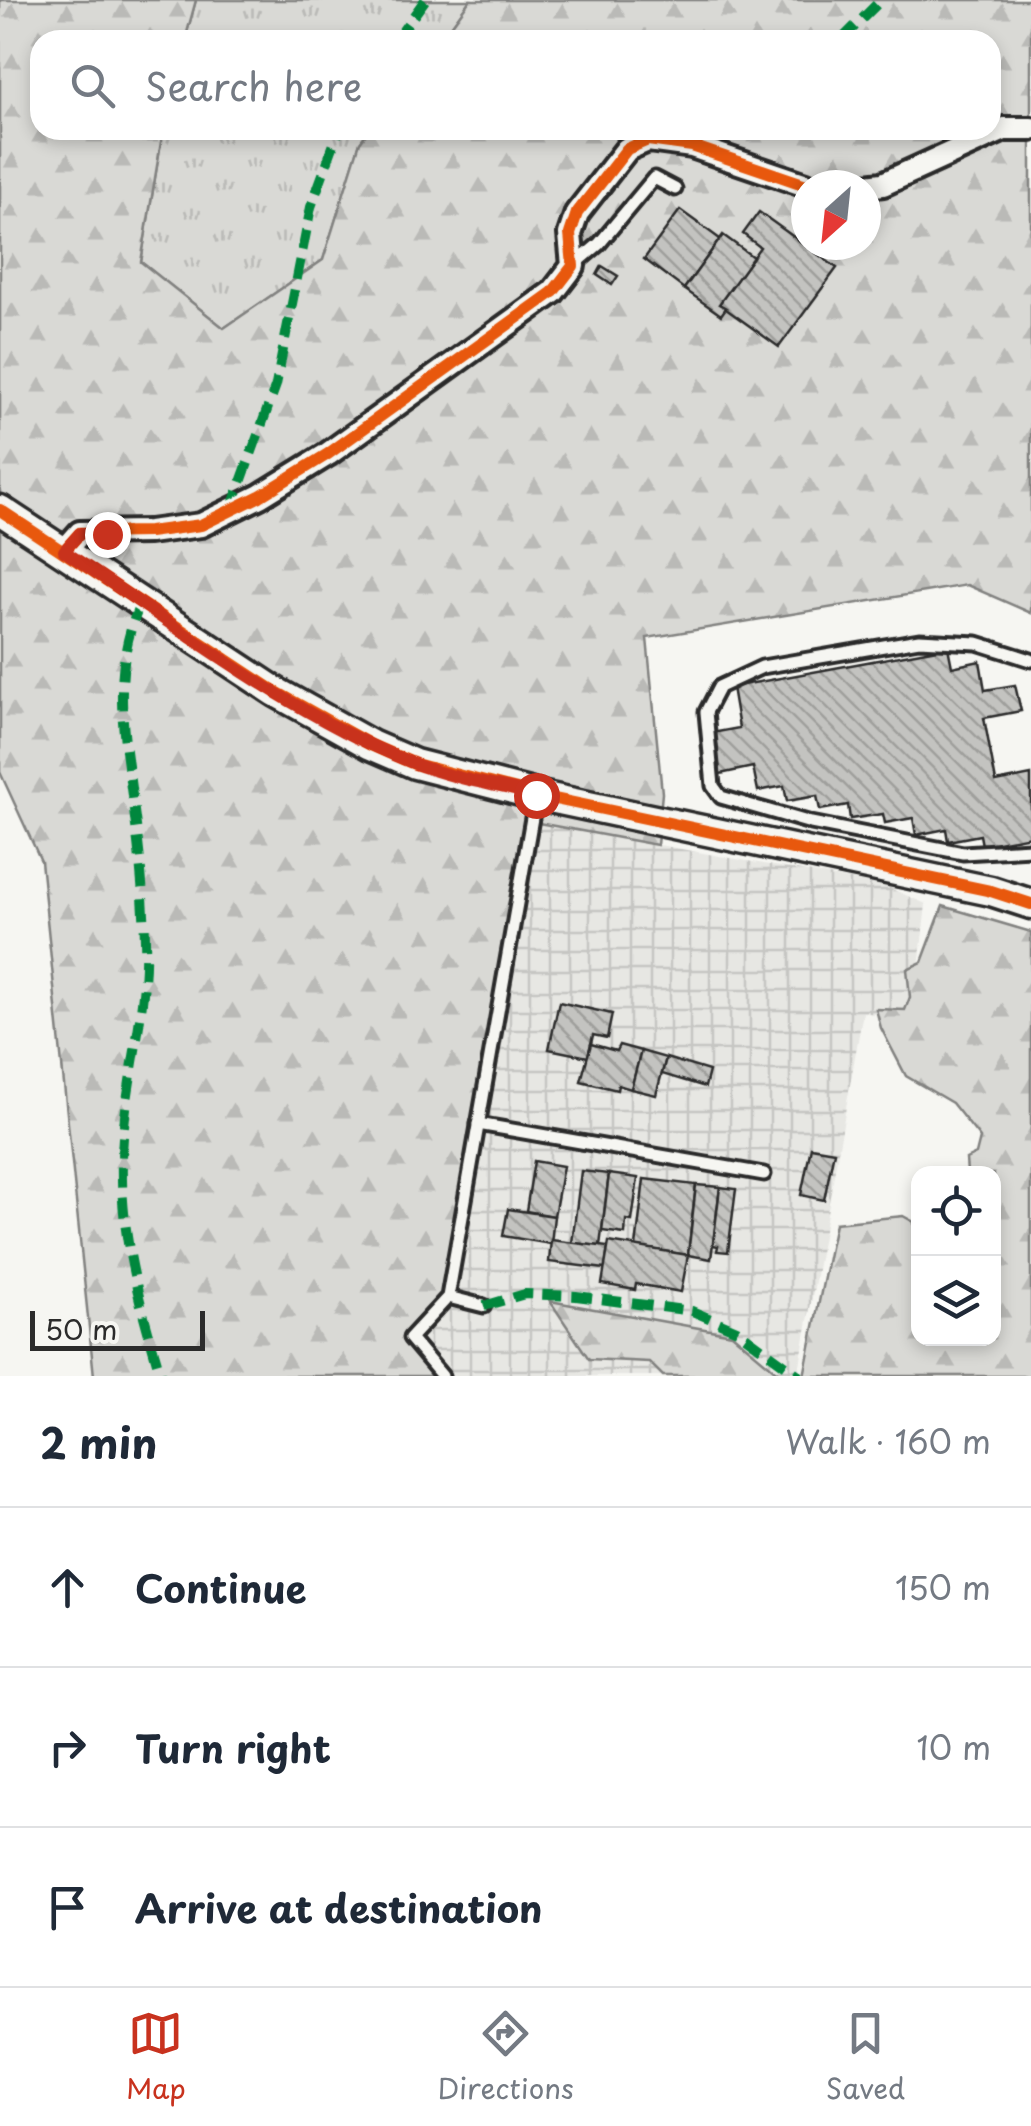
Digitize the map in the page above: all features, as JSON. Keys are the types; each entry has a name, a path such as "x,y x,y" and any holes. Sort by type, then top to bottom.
{"street":[{"path":"1001,130 1031,129"},
{"path":"64,551 80,533 149,532 201,524 260,496 328,454 553,292 573,266 570,234 577,214 628,149 648,140 692,146 791,180"},
{"path":"881,184 980,140"},
{"path":"0,510 276,692 371,746 415,764 536,795 991,892 1031,904"}],"lane":[{"path":"573,266 613,229 654,178 674,189"},
{"path":"1031,660 977,643 918,640 762,667 719,687 706,712 713,786 721,797 811,823 963,853 1031,849"},
{"path":"442,1376 410,1338 448,1296 536,795"},
{"path":"478,1124 764,1174"},
{"path":"448,1296 484,1306"}],"shaded area":[{"path":"532,822 885,886 926,904 913,1021 863,1012 798,1376 442,1376 410,1338"}],"green space":[{"path":"0,0 196,0 188,30 30,30 30,140 161,140 141,262 224,328 323,260 362,140 1001,140 1001,30 448,30 470,0 1031,0 1031,613 967,585 647,638 662,793 657,845 533,822 448,1297 410,1338 442,1376 94,1376 41,861 0,772"},
{"path":"196,0 470,0 448,30 188,30"},
{"path":"161,140 362,140 323,260 224,328 141,262"},
{"path":"943,906 1031,932 1031,1376 804,1376 835,1223 903,1216 911,1220 911,1346 1001,1346 1001,1166 966,1166 966,1159 976,1154 980,1138 952,1103 906,1076 881,1028 876,1009 905,1010 910,997 907,969 922,962"},
{"path":"550,1301 732,1334 782,1376 663,1376 649,1362 589,1359"}],"building":[{"path":"680,210 720,239 684,289 644,259"},
{"path":"759,212 791,235 791,260 826,260 837,268 779,347 719,304 760,247 743,234"},
{"path":"723,235 753,257 719,304 726,308 721,315 684,289"},
{"path":"602,266 618,276 612,285 597,275"},
{"path":"948,647 952,667 980,661 985,690 1015,685 1021,711 984,718 996,782 1031,775 1031,836 982,845 980,835 948,841 946,829 916,835 913,818 885,823 883,814 850,819 848,805 820,810 817,796 787,801 784,786 758,791 753,767 720,774 712,733 739,728 732,687"},
{"path":"559,1002 612,1014 607,1038 593,1035 588,1057 549,1049"},
{"path":"591,1044 616,1051 619,1045 641,1051 631,1089 618,1085 617,1090 581,1081"},
{"path":"641,1051 666,1058 656,1095 631,1089"},
{"path":"666,1058 709,1071 705,1087 662,1074"},
{"path":"811,1147 834,1151 824,1200 801,1195"},
{"path":"534,1161 563,1166 554,1216 526,1211"},
{"path":"581,1171 609,1174 600,1246 572,1243"},
{"path":"609,1174 638,1178 632,1221 626,1220 625,1234 602,1231"},
{"path":"644,1179 696,1185 688,1255 636,1247"},
{"path":"696,1185 720,1187 711,1259 688,1255"},
{"path":"720,1187 736,1189 728,1252 717,1251 718,1246 713,1245"},
{"path":"508,1209 554,1216 551,1244 503,1236"},
{"path":"551,1240 608,1247 605,1269 549,1262"},
{"path":"609,1242 688,1255 681,1292 636,1284 635,1290 602,1284"}],"marked path":[{"path":"403,30 425,0"},
{"path":"851,30 881,0"},
{"path":"231,510 276,385 311,207 335,140"},
{"path":"141,602 131,629 122,680 145,940 143,996 123,1132 122,1188 133,1270 161,1376"},
{"path":"484,1306 525,1294 576,1296 692,1311 737,1330 800,1376"}],"cycle path":[{"path":"64,551 80,533 149,532 201,525 260,496 328,454 553,292 573,266 570,234 577,213 627,149 648,140 692,146 791,180"},
{"path":"0,510 276,692 371,745 415,764 536,795 991,891 1031,904"}],"route":[{"path":"107,534 80,533 64,551 276,692 371,746 415,764 536,795"}]}
